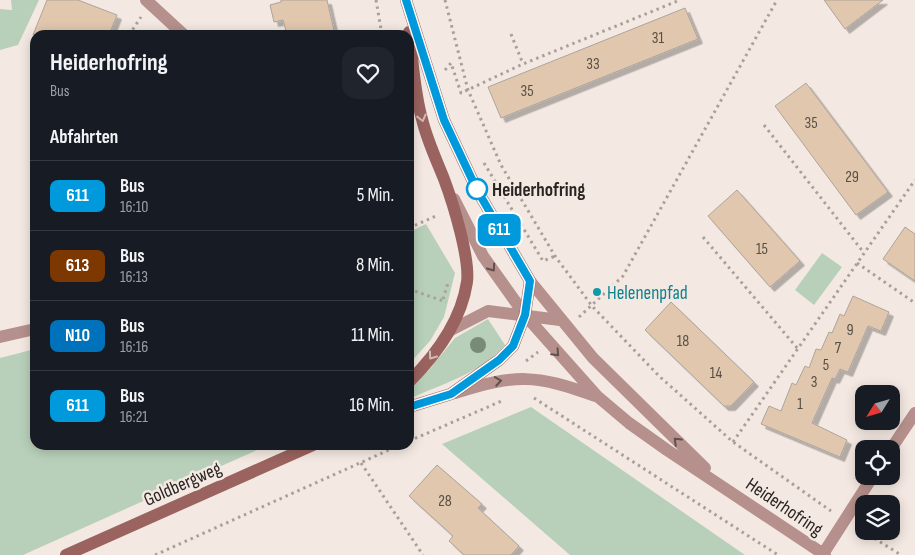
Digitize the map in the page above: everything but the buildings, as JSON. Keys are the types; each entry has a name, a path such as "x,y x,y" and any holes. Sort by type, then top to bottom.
{"street":[{"path":"146,0 179,30"},
{"name":"Heiderhofring","path":"406,0 410,30"},
{"name":"Heiderhofring","path":"406,0 444,120 477,190 530,281 593,358 724,487"},
{"name":"Heiderhofring","path":"414,62 421,117 444,180 483,256 525,315 597,396 644,434 824,554"},
{"path":"414,377 426,365 450,330 460,308 467,281 464,249 444,180"},
{"path":"451,394 499,360 513,346 525,315 530,281"},
{"path":"450,330 488,311 560,320"},
{"path":"0,337 30,330"},
{"path":"414,405 494,380 526,378 559,382 597,396"},
{"path":"897,440 915,413"},
{"name":"Goldbergweg","path":"66,555 302,450"},
{"path":"824,554 867,485"}],"path":[{"path":"376,0 381,30"},
{"path":"445,0 468,90 501,165 555,256 592,306 658,376 733,442 820,504"},
{"path":"451,63 461,93 523,64 680,0"},
{"path":"771,0 775,6"},
{"path":"592,306 623,276 777,0"},
{"path":"511,34 523,64"},
{"path":"764,125 864,254"},
{"path":"480,156 493,175 509,207 543,260 555,256"},
{"path":"733,442 915,180"},
{"path":"414,226 438,215"},
{"path":"703,237 798,349"},
{"path":"858,263 915,303"},
{"path":"414,291 460,308"},
{"path":"532,397 778,555"},
{"path":"414,439 508,399"},
{"path":"155,555 389,450"},
{"path":"360,463 423,555"}],"green space":[{"path":"11,0 39,0 18,45 0,50 0,9 12,10"},
{"path":"426,224 455,273 444,317 430,341 414,359 414,230"},
{"path":"822,253 842,267 814,305 795,290"},
{"path":"488,319 505,345 485,363 473,370 414,397 414,384 428,371 455,338"},
{"path":"30,350 30,450 257,450 23,555 0,555 0,358"},
{"path":"531,407 745,555 570,555 442,444"}],"bus line":[{"name":"611","path":"406,0 444,120 477,190 507,245 530,281 525,315 513,346 499,360 451,394 414,405"}],"place":[{"name":"Heiderhofring","path":"477,189"},
{"name":"Helenenpfad","path":"597,292"}]}
